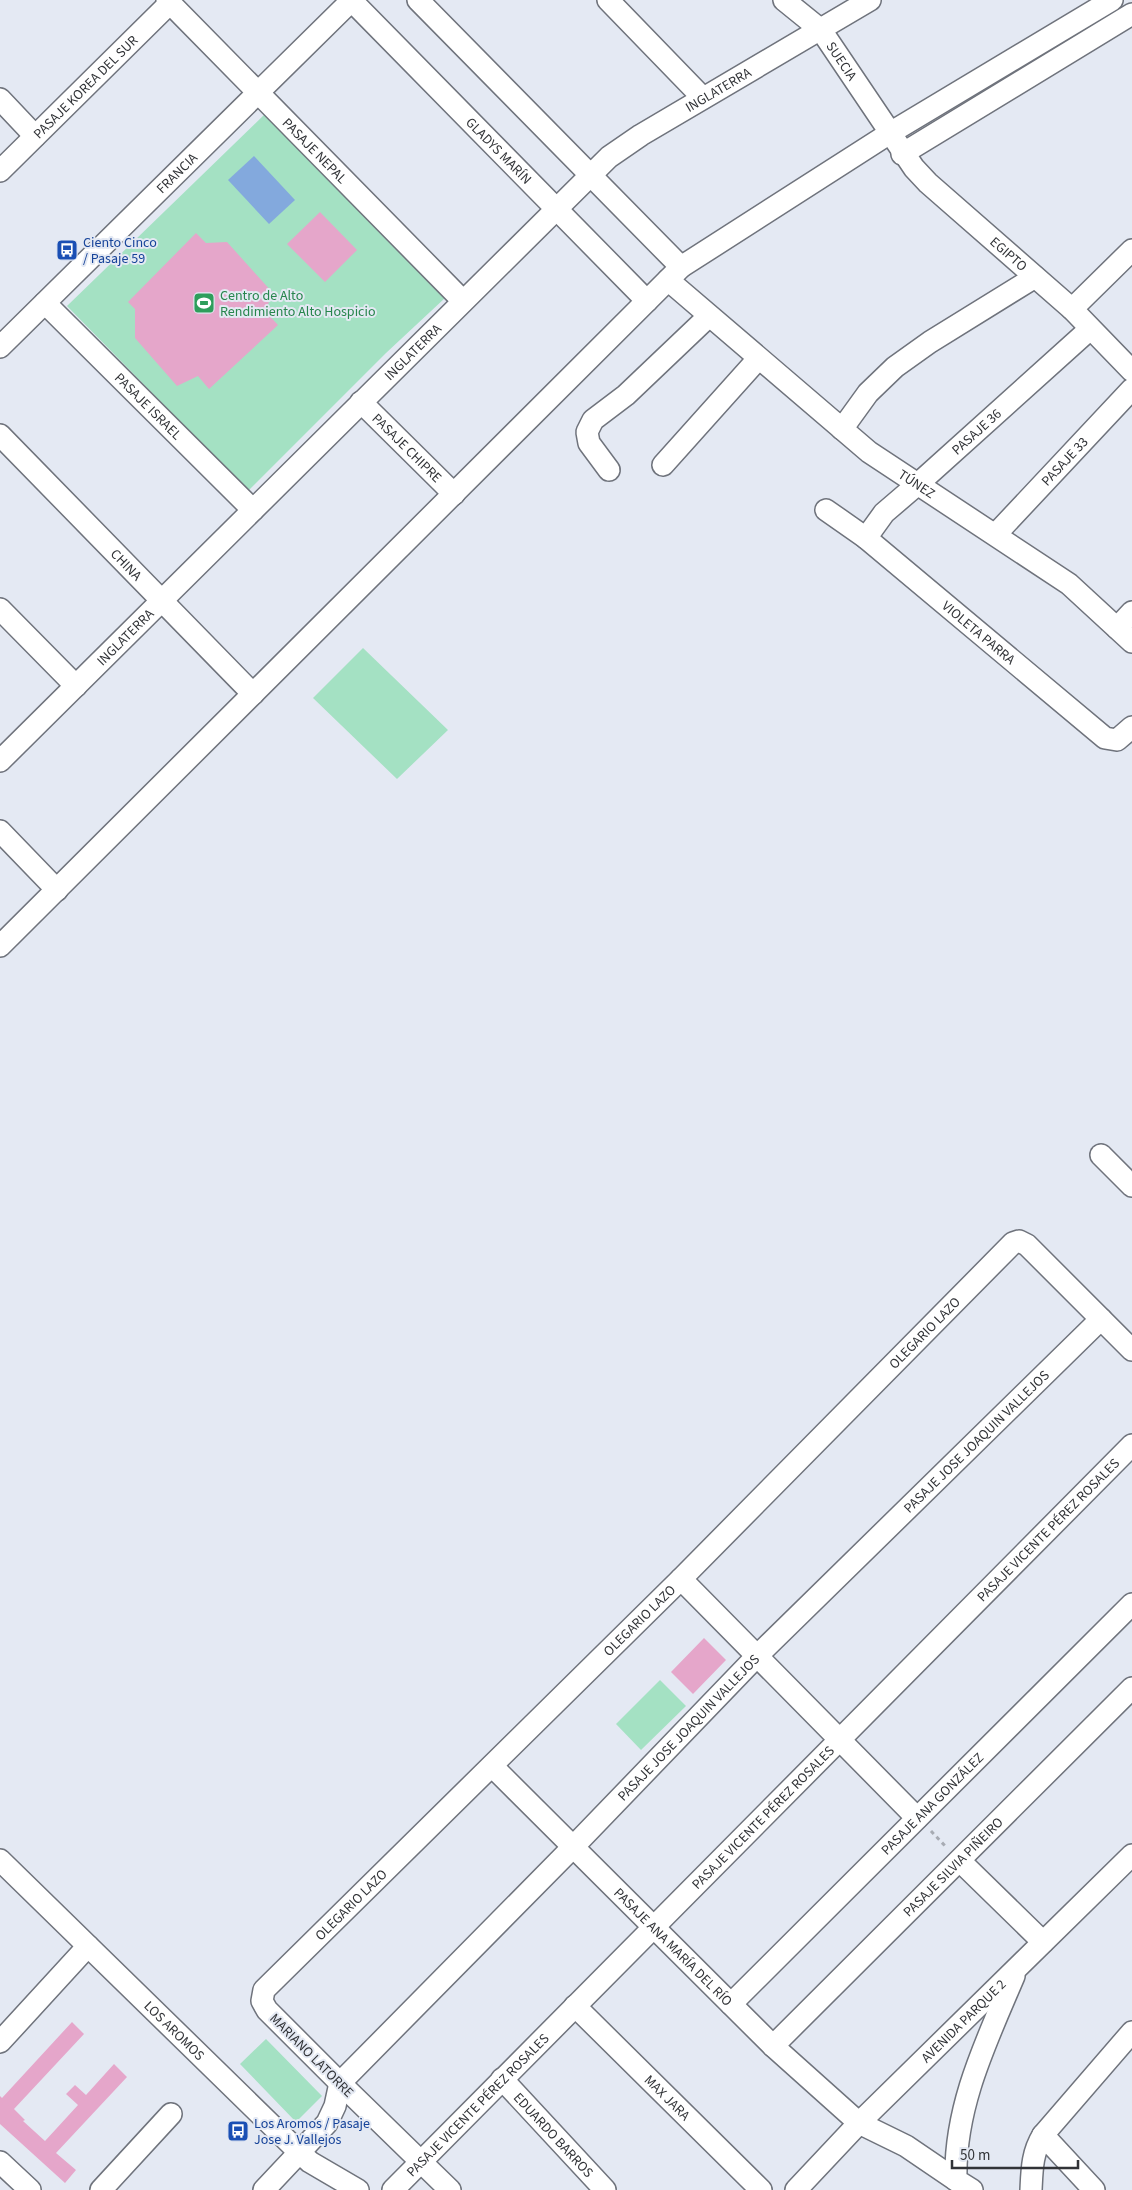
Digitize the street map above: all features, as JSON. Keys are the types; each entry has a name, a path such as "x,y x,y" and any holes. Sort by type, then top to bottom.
{"street":[{"name":"FRANCIA","path":"0,347 352,0"},
{"name":"GLADYS MARÍN","path":"352,0 647,301"},
{"path":"418,0 590,175 674,274"},
{"path":"608,0 703,98"},
{"name":"SUECIA","path":"784,0 821,30 890,133"},
{"name":"INGLATERRA","path":"0,762 590,175 624,145 870,0"},
{"path":"0,946 674,274 890,133 1112,0"},
{"name":"PASAJE NEPAL","path":"168,2 463,301"},
{"name":"PASAJE KOREA DEL SUR","path":"0,171 168,2"},
{"path":"902,154 1132,14"},
{"path":"0,99 35,136"},
{"name":"EGIPTO","path":"890,133 902,154 928,183 1072,309 1132,372"},
{"path":"1072,309 1132,250"},
{"name":"TÚNEZ","path":"674,274 709,316 869,452 908,478 919,483 1069,584 1124,635"},
{"path":"842,429 868,393 895,368 930,342 1035,277"},
{"name":"PASAJE ISRAEL","path":"45,303 253,510"},
{"path":"609,470 589,443 586,432 593,420 626,395 709,316"},
{"name":"PASAJE 36","path":"866,538 884,513 1090,328"},
{"path":"663,466 758,359"},
{"name":"PASAJE 33","path":"996,534 1132,389"},
{"name":"PASAJE CHIPRE","path":"361,402 454,494"},
{"name":"CHINA","path":"0,435 254,694"},
{"name":"VIOLETA PARRA","path":"826,510 866,538 1105,738 1117,740 1132,727"},
{"path":"0,609 76,686"},
{"path":"1124,635 1132,612"},
{"path":"0,831 57,890"},
{"path":"1101,1155 1132,1186"},
{"name":"OLEGARIO LAZO","path":"262,2001 264,1990 681,1579 1013,1243 1020,1241 1028,1245 1101,1319"},
{"path":"1101,1319 1132,1350"},
{"name":"PASAJE JOSE JOAQUIN VALLEJOS","path":"264,2190 327,2123 340,2084 757,1656 1101,1319"},
{"name":"PASAJE VICENTE PÉREZ ROSALES","path":"393,2190 1132,1445"},
{"path":"681,1579 917,1818"},
{"name":"PASAJE ANA GONZÁLEZ","path":"731,2004 1132,1604"},
{"name":"PASAJE SILVIA PIÑEIRO","path":"773,2046 1132,1688"},
{"name":"PASAJE ANA MARÍA DEL RÍO","path":"492,1766 773,2046 858,2123 914,2150 964,2185"},
{"name":"AVENIDA PARQUE 2","path":"796,2190 858,2123 1132,1856"},
{"name":"LOS AROMOS","path":"0,1860 298,2152 310,2162 358,2190"},
{"path":"960,1861 1043,1942"},
{"path":"0,2042 88,1946"},
{"path":"964,2185 956,2155 958,2131 977,2063 1018,1967"},
{"name":"MARIANO LATORRE","path":"262,2001 267,2010 340,2084 450,2190"},
{"name":"MAX JARA","path":"575,2006 760,2190"},
{"path":"1031,2190 1032,2161 1036,2147 1043,2135 1132,2032"},
{"name":"EDUARDO BARROS","path":"502,2079 605,2190"},
{"path":"101,2190 171,2114"},
{"path":"1043,2135 1094,2190"},
{"path":"0,2162 30,2190"}],"path":[{"path":"917,1818 960,1861"}],"green space":[{"name":"Centro de Alto Rendimiento Alto Hospicio","path":"266,113 397,245 445,298 386,353 248,491 67,306"},
{"path":"363,648 448,730 397,779 313,698"},
{"path":"660,1680 686,1706 641,1750 616,1724"},
{"path":"266,2039 322,2096 296,2122 240,2064"}],"water":[{"path":"254,156 295,200 269,224 228,180"}],"building":[{"path":"320,212 357,250 325,282 287,244"},
{"path":"196,233 206,243 227,242 273,293 265,311 278,325 209,389 198,376 177,386 135,338 135,309 128,302"},
{"path":"704,1638 726,1660 693,1694 671,1672"},
{"path":"72,2022 84,2034 14,2109 25,2120 23,2121 45,2141 78,2105 66,2094 75,2085 86,2095 114,2064 127,2077 56,2153 76,2170 65,2183 0,2124 0,2096 2,2098"}],"place":[{"name":"Ciento Cinco / Pasaje 59","path":"67,250"},
{"name":"Centro de Alto Rendimiento Alto Hospicio","path":"204,303"},
{"name":"Los Aromos / Pasaje Jose J. Vallejos","path":"238,2131"}]}
